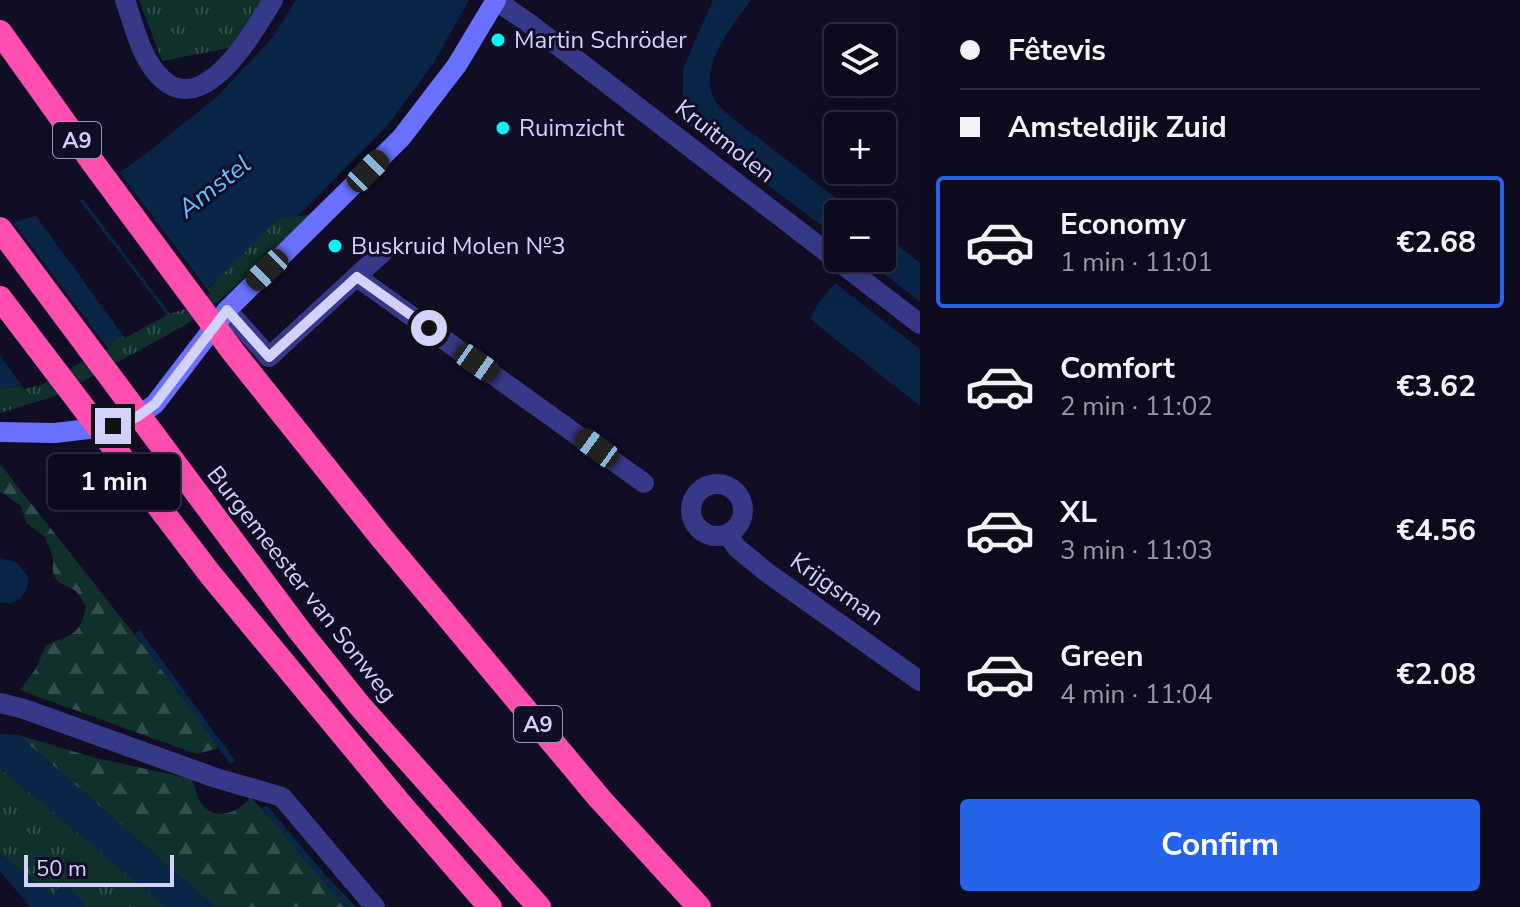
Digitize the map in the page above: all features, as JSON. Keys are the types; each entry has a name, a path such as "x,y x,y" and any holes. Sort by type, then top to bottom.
{"highway":[{"name":"A9","path":"2,36 234,353 381,537 600,799 699,907"},
{"name":"Burgemeester van Sonweg","path":"0,229 360,706 539,907"},
{"path":"0,298 210,574 490,907"}],"street":[{"path":"125,0 146,58 168,85 177,89 193,89 210,82 234,59 273,0"},
{"path":"0,432 55,433 113,426 137,417 155,404 227,310 401,138 457,65 496,1"},
{"name":"Kruitmolen","path":"496,1 920,324"},
{"path":"227,310 269,357 382,253"},
{"path":"357,277 644,483"},
{"name":"Krijgsman","path":"728,535 737,548 769,574 920,681"},
{"path":"0,703 216,778 282,797 375,907"}],"green space":[{"path":"139,0 265,0 229,48 162,61"},
{"path":"313,214 221,299 182,327 58,395 0,413 0,389 39,382 211,287 278,219"},
{"path":"0,464 223,747 196,754 20,690 35,670 46,645 73,633 81,624 86,606 76,591 58,582 53,574 53,557 45,537 26,523 21,506 0,491"},
{"path":"18,735 96,758 192,779 201,803 213,813 234,811 250,797 356,907 215,907"},
{"path":"0,768 166,907 86,907 64,884 54,896 0,854"}],"water":[{"name":"Amstel","path":"296,0 469,0 433,64 388,125 297,217 278,219 195,302 171,309 39,382 0,389 0,227 78,202 143,156 218,96 272,38"},
{"path":"713,0 751,0 714,59 710,86 714,99 732,118 839,200 824,200 824,227 683,121 683,68"},
{"path":"896,244 920,263 920,302 882,272 896,272"},
{"path":"835,283 920,349 920,406 810,319"},
{"path":"0,558 16,562 28,576 24,593 12,603 0,602"},
{"path":"0,734 18,735 215,907 166,907 0,768"},
{"path":"0,854 53,895 63,883 86,907 30,907 0,871"}],"pier":[{"path":"117,169 210,293 197,305 170,314 80,195"},
{"path":"77,197 167,315 125,338 33,212"},
{"path":"11,219 108,348 40,385 24,389 0,355 0,222"}],"waterway":[{"path":"139,634 231,760"},
{"path":"266,809 348,907"}],"place":[{"name":"Martin Schröder","path":"498,40"},
{"name":"Ruimzicht","path":"503,128"},
{"name":"Buskruid Molen №3","path":"335,246"}],"route":[{"path":"113,426 137,417 155,404 227,310 269,357 357,277 429,328"}]}
